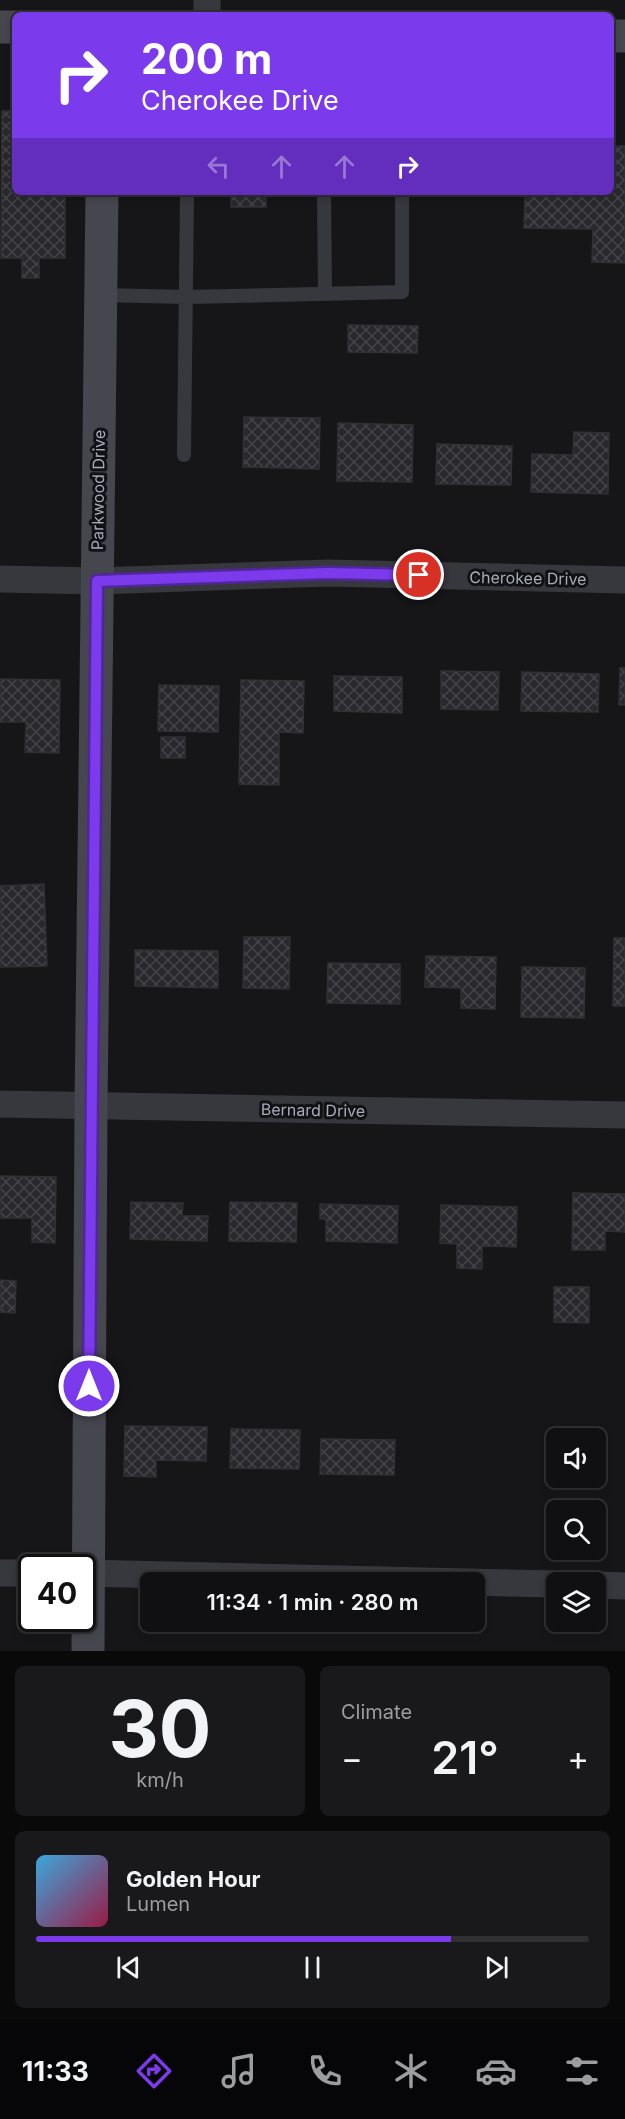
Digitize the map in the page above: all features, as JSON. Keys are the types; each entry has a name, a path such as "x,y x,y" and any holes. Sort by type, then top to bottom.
{"street":[{"name":"Parkwood Drive","path":"85,1554 102,195"},
{"name":"Cherokee Drive","path":"0,579 97,581 328,573 625,580"},
{"name":"Bernard Drive","path":"0,1104 625,1115"},
{"path":"0,1573 18,1573"},
{"path":"96,1574 546,1584"},
{"path":"606,1585 625,1586"},
{"name":"Parkwood Drive","path":"87,1632 88,1651"}],"lane":[{"path":"184,454 187,195"},
{"path":"324,195 325,293"},
{"path":"101,295 187,297 402,292 402,195"}],"building":[{"path":"2,111 12,111 12,195 65,195 65,258 39,258 39,278 22,278 22,258 1,258"},
{"path":"614,146 625,146 625,263 592,262 593,229 524,228 525,195 614,195"},
{"path":"231,195 266,195 266,207 231,207"},
{"path":"348,325 418,326 417,353 348,352"},
{"path":"244,417 320,418 319,469 243,467"},
{"path":"338,423 413,425 412,482 337,481"},
{"path":"574,432 609,433 608,494 531,492 532,454 573,455"},
{"path":"437,444 512,446 511,485 436,484"},
{"path":"620,668 625,668 625,705 619,705"},
{"path":"441,671 499,672 498,710 441,709"},
{"path":"522,672 599,674 598,712 521,711"},
{"path":"334,676 402,677 402,713 334,711"},
{"path":"0,679 60,680 59,753 25,752 26,722 0,722"},
{"path":"241,680 304,681 303,733 279,732 279,785 239,784"},
{"path":"159,685 219,686 218,732 158,731"},
{"path":"161,737 185,737 185,758 161,758"},
{"path":"44,884 47,966 0,967 0,886"},
{"path":"244,937 290,937 289,989 243,988"},
{"path":"614,938 625,938 625,1006 613,1006"},
{"path":"135,950 218,951 218,988 135,986"},
{"path":"426,956 496,957 495,1009 461,1008 461,988 425,987"},
{"path":"328,963 400,964 400,1004 327,1003"},
{"path":"522,967 585,968 584,1018 521,1017"},
{"path":"0,1176 56,1177 55,1243 32,1242 32,1218 0,1218"},
{"path":"573,1193 625,1194 625,1232 605,1231 605,1250 572,1250"},
{"path":"131,1202 183,1203 182,1216 208,1216 207,1241 130,1239"},
{"path":"230,1202 297,1203 296,1242 229,1241"},
{"path":"320,1204 398,1206 397,1243 326,1241 326,1219 320,1219"},
{"path":"441,1205 517,1207 516,1247 482,1246 482,1269 457,1268 457,1244 440,1243"},
{"path":"0,1280 16,1281 15,1313 0,1312"},
{"path":"554,1287 589,1287 589,1323 554,1322"},
{"path":"125,1426 207,1427 206,1461 156,1460 156,1477 124,1476"},
{"path":"231,1429 300,1430 299,1469 230,1468"},
{"path":"321,1439 395,1440 394,1475 320,1474"}],"route":[{"path":"89,1386 97,581 328,573 419,575"}]}
